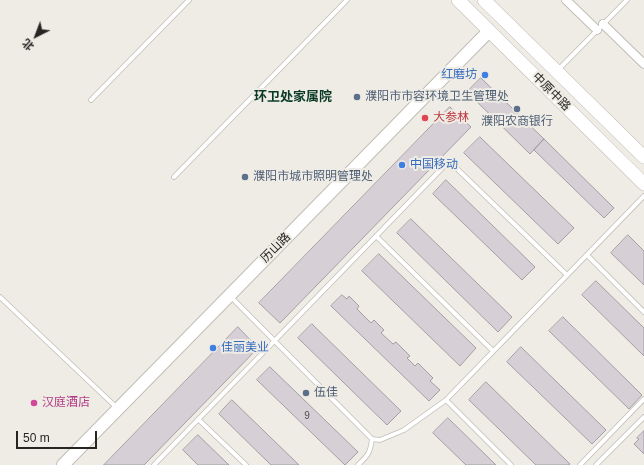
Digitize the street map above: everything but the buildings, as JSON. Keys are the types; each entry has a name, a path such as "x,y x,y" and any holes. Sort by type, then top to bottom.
{"main road":[{"name":"中原中路","path":"458,0 644,184"},
{"name":"中原中路","path":"484,0 644,157"}],"street":[{"path":"566,0 597,30"},
{"path":"603,24 644,64"},
{"name":"历山路","path":"63,465 489,31"}],"lane":[{"path":"91,100 189,0"},
{"path":"174,177 347,0"},
{"path":"557,71 627,0"},
{"path":"154,465 449,161 567,275"},
{"path":"229,296 372,439 380,440 404,430 446,400 644,196"},
{"path":"376,236 493,351"},
{"path":"587,255 644,312"},
{"path":"0,296 118,409"},
{"path":"580,465 644,399"},
{"path":"446,400 511,465"},
{"path":"596,465 644,417"},
{"path":"199,420 246,465"},
{"path":"358,465 369,454 372,439"}],"place":[{"name":"红磨坊","path":"485,75"},
{"name":"濮阳市市容环境卫生管理处","path":"357,97"},
{"name":"濮阳农商银行","path":"517,109"},
{"name":"大参林","path":"425,118"},
{"name":"中国移动","path":"402,165"},
{"name":"濮阳市城市照明管理处","path":"245,177"},
{"name":"佳丽美业","path":"213,348"},
{"name":"伍佳","path":"306,393"},
{"name":"汉庭酒店","path":"34,403"}],"district":[{"name":"环卫处家属院","path":"293,97"}]}
